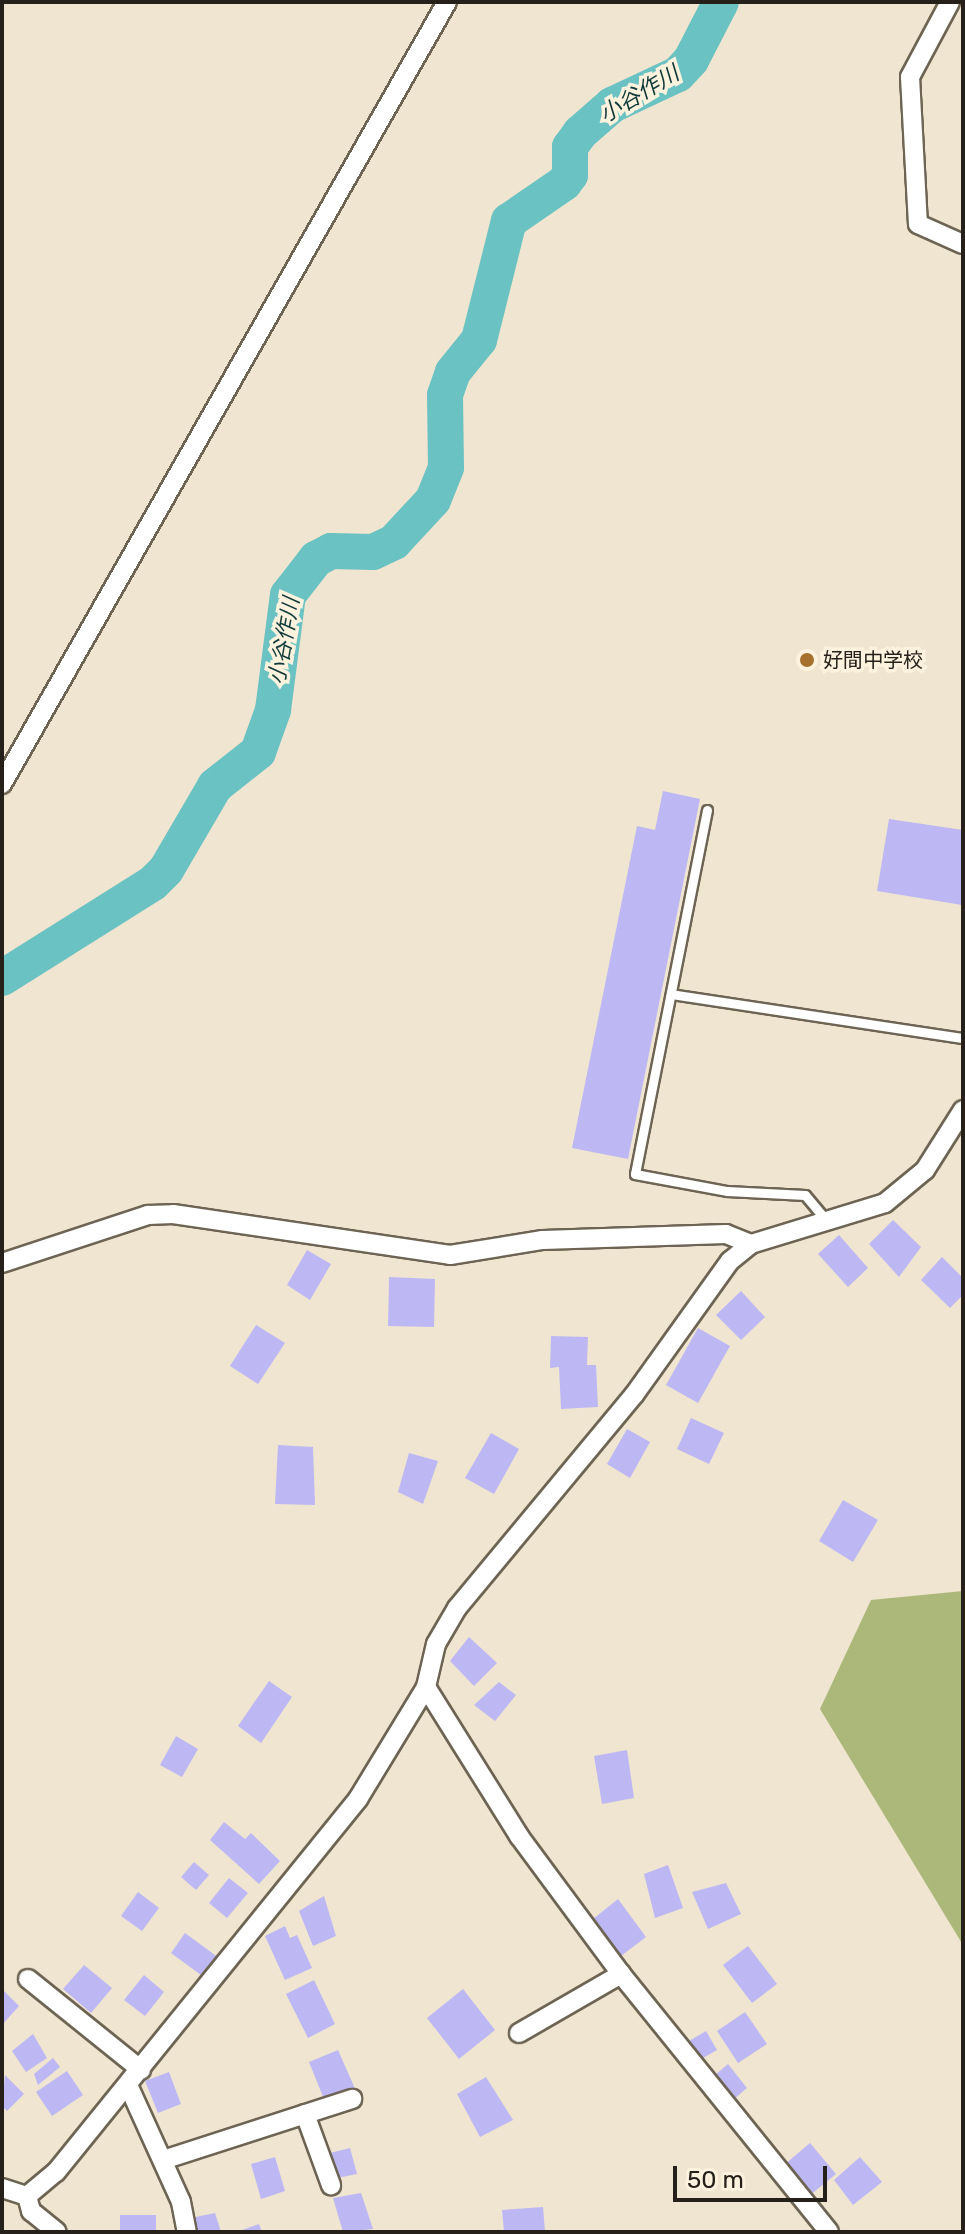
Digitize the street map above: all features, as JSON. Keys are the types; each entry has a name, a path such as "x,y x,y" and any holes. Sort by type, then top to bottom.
{"street":[{"path":"2,784 447,2"},
{"path":"950,2 910,77 918,224 963,244"},
{"path":"27,2196 56,2172 358,1799 426,1687 436,1644 457,1608 634,1395 730,1261 751,1244 885,1203 906,1189 925,1170 963,1110"},
{"path":"2,1263 148,1215 173,1214 450,1255 543,1240 726,1234 751,1244"},
{"path":"426,1687 519,1836 621,1974 829,2232"},
{"path":"519,2033 621,1974"},
{"path":"28,1979 141,2070"},
{"path":"128,2085 181,2202 187,2232"},
{"path":"163,2160 352,2099"},
{"path":"305,2114 331,2185"},
{"path":"2,2188 27,2196"},
{"path":"27,2196 31,2211 57,2232"}],"lane":[{"path":"707,810 635,1174 727,1191 805,1195 825,1219"},
{"path":"671,994 963,1038"}],"green space":[{"path":"963,1591 963,1945 820,1709 871,1600"}],"building":[{"path":"663,791 700,799 628,1159 572,1148 637,826 655,830"},
{"path":"889,819 963,830 962,905 877,891"},
{"path":"893,1220 921,1247 899,1277 869,1244"},
{"path":"839,1235 868,1268 848,1287 818,1254"},
{"path":"307,1250 331,1264 310,1300 287,1285"},
{"path":"942,1257 963,1278 963,1295 950,1308 921,1280"},
{"path":"389,1277 435,1279 434,1327 388,1326"},
{"path":"741,1291 765,1317 741,1340 716,1315"},
{"path":"256,1325 285,1343 258,1384 230,1366"},
{"path":"698,1328 730,1346 698,1403 666,1385"},
{"path":"551,1336 588,1337 587,1365 596,1365 598,1407 561,1409 559,1367 550,1368"},
{"path":"691,1418 724,1433 709,1464 677,1449"},
{"path":"627,1429 650,1442 630,1478 607,1464"},
{"path":"491,1433 519,1449 494,1494 465,1478"},
{"path":"278,1445 313,1447 315,1505 275,1504"},
{"path":"409,1453 438,1461 423,1504 398,1492"},
{"path":"843,1500 878,1520 853,1562 819,1541"},
{"path":"469,1637 497,1663 474,1686 450,1661"},
{"path":"269,1681 292,1697 261,1743 238,1726"},
{"path":"499,1682 516,1695 495,1721 474,1705"},
{"path":"176,1736 198,1749 182,1777 160,1765"},
{"path":"627,1750 634,1798 602,1804 594,1756"},
{"path":"224,1822 245,1839 251,1833 280,1861 259,1884 210,1840"},
{"path":"194,1862 209,1875 196,1890 181,1877"},
{"path":"668,1865 683,1908 655,1918 644,1874"},
{"path":"229,1878 248,1893 227,1918 209,1903"},
{"path":"726,1883 741,1914 708,1929 692,1892"},
{"path":"138,1892 159,1908 142,1931 121,1916"},
{"path":"324,1896 336,1936 313,1946 299,1911"},
{"path":"618,1899 646,1937 621,1956 593,1919"},
{"path":"285,1926 290,1938 297,1935 312,1968 285,1980 265,1936"},
{"path":"185,1933 219,1958 205,1978 171,1953"},
{"path":"748,1946 777,1984 752,2003 723,1965"},
{"path":"84,1965 112,1988 91,2013 63,1989"},
{"path":"144,1975 164,1992 145,2016 124,2000"},
{"path":"314,1980 335,2024 308,2038 286,1994"},
{"path":"2,1989 19,2006 2,2025"},
{"path":"463,1989 495,2030 459,2059 427,2018"},
{"path":"745,2012 767,2044 738,2063 717,2031"},
{"path":"706,2031 717,2050 694,2063 684,2044"},
{"path":"33,2034 47,2058 26,2072 12,2051"},
{"path":"338,2050 356,2091 326,2104 309,2062"},
{"path":"53,2058 60,2067 38,2085 34,2074"},
{"path":"728,2064 747,2088 734,2099 715,2075"},
{"path":"67,2071 83,2095 52,2116 36,2092"},
{"path":"169,2072 181,2104 158,2113 145,2081"},
{"path":"5,2075 24,2094 7,2111 2,2106"},
{"path":"486,2077 513,2120 480,2137 457,2094"},
{"path":"810,2143 836,2174 809,2196 784,2165"},
{"path":"350,2148 357,2174 332,2179 326,2154"},
{"path":"275,2157 285,2191 261,2199 251,2164"},
{"path":"860,2157 882,2182 853,2205 834,2180"},
{"path":"361,2193 373,2229 343,2232 333,2198"},
{"path":"543,2207 545,2232 504,2232 502,2210"},
{"path":"215,2213 221,2232 196,2232 191,2218"},
{"path":"120,2215 156,2215 156,2232 120,2232"},
{"path":"259,2224 262,2232 237,2232"}],"waterway":[{"name":"小谷作川","path":"2,978 153,883 166,870 215,786 258,752 273,710 288,595 316,559 331,551 373,552 394,542 433,500 446,467 445,395 453,372 479,340 509,221 564,183 570,175 570,147 580,133 612,105 678,74 691,60 721,2"}],"place":[{"name":"好間中学校","path":"807,660"}]}
